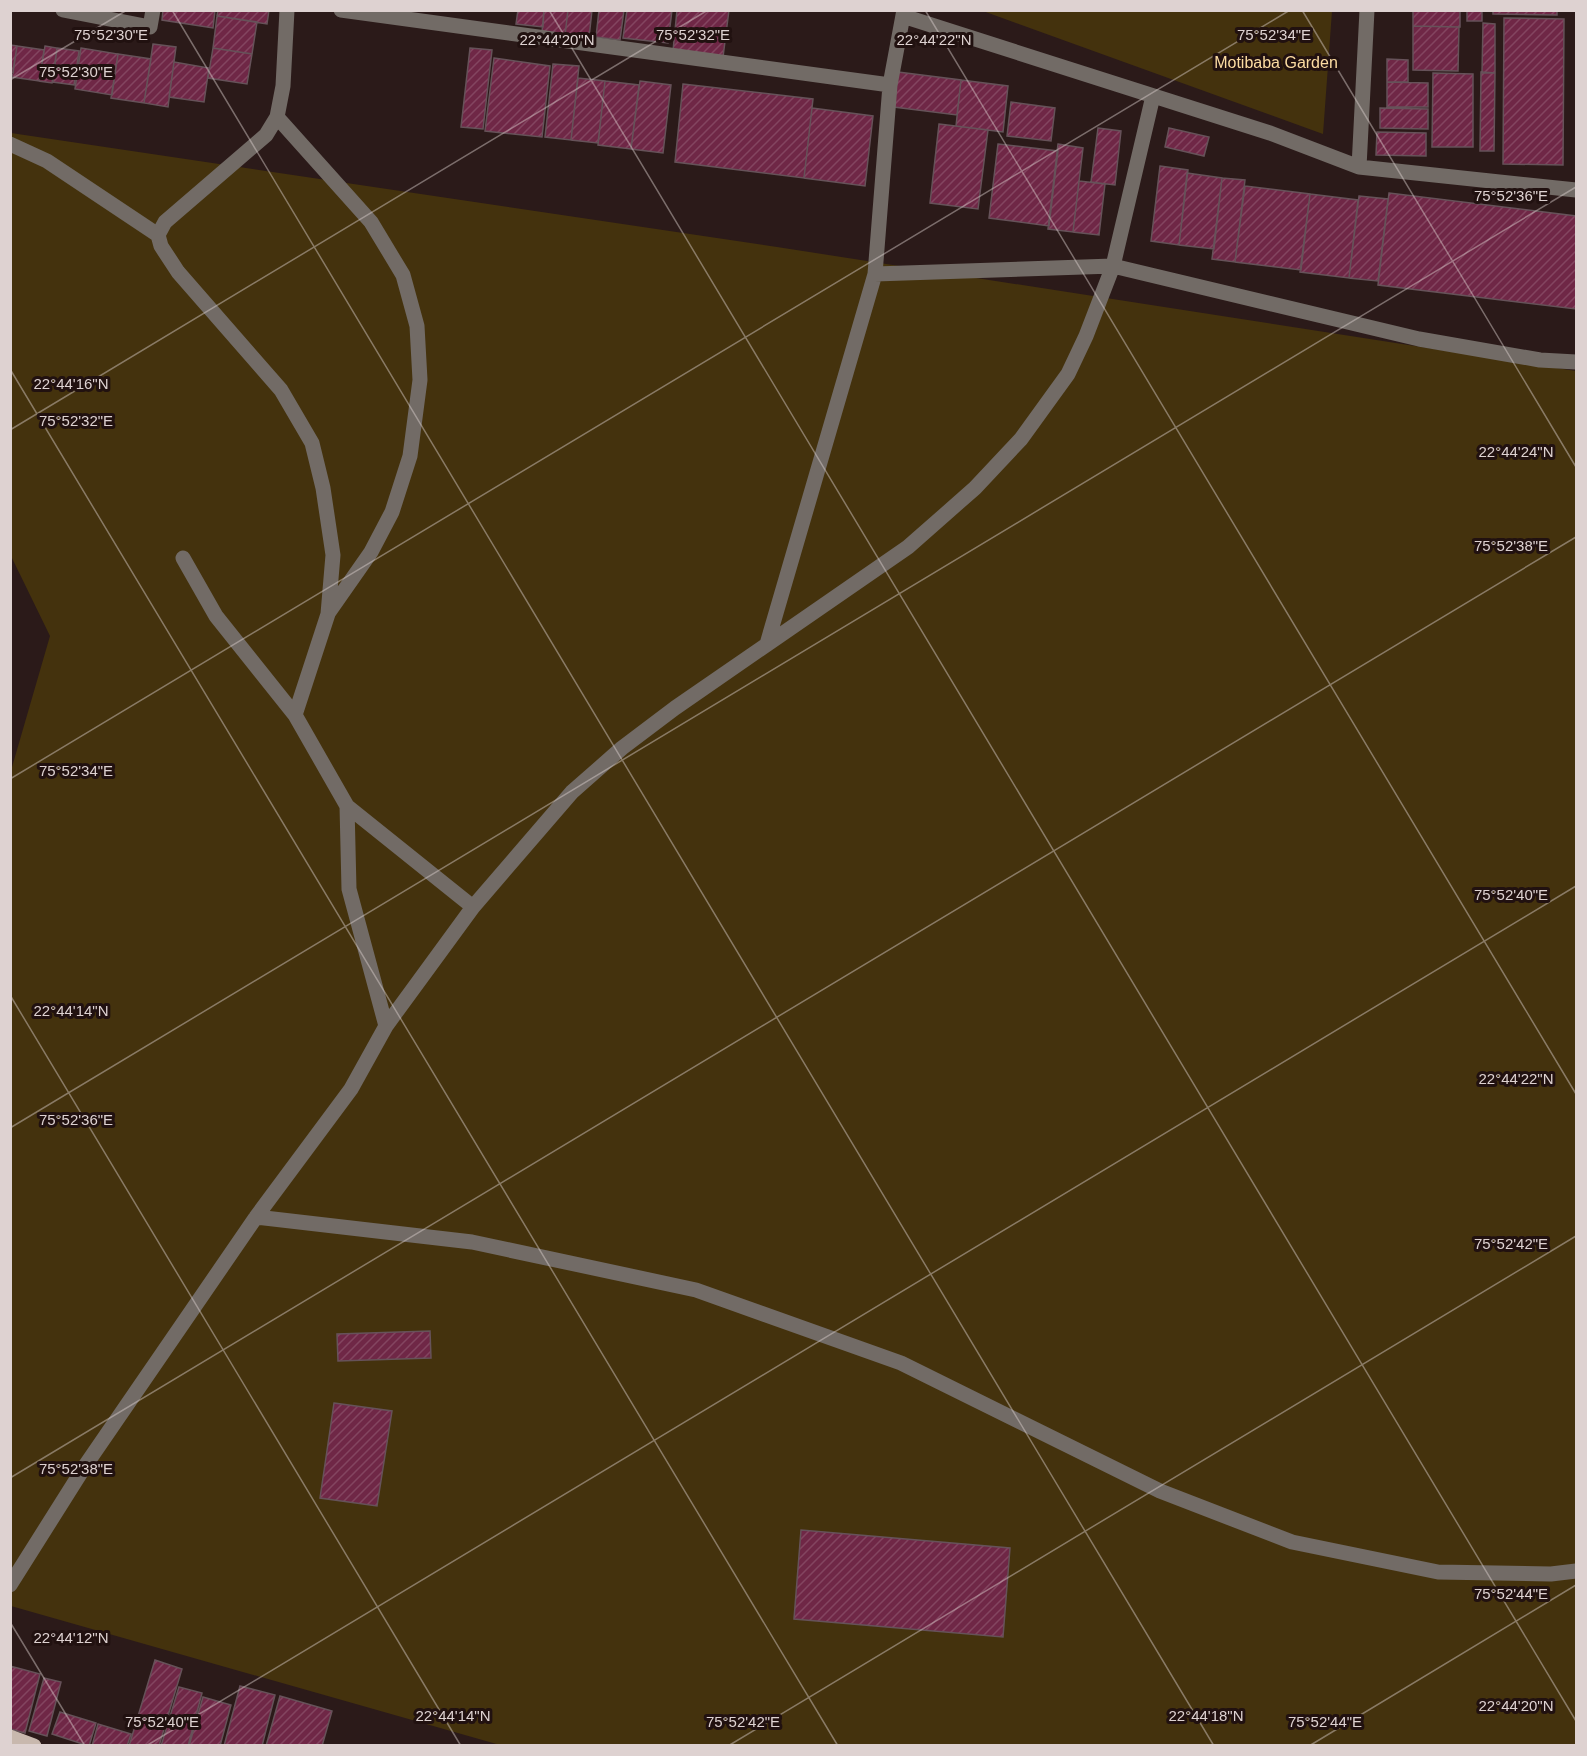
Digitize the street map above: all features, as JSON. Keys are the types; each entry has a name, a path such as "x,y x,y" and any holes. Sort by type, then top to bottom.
{"main road":[{"path":"10,1737 34,1746"}],"street":[{"path":"63,10 150,27 153,10"},
{"path":"158,236 165,222 266,135 277,117 283,86 287,10"},
{"path":"341,10 890,85"},
{"path":"1359,167 1367,10"},
{"path":"767,644 875,274 890,85 903,14 1269,133 1359,167 1576,190"},
{"path":"10,1585 85,1466 256,1217 351,1089 386,1026 472,907 572,792 622,748 675,708 908,547 975,488 1021,439 1068,374 1086,336 1113,266 1153,96"},
{"path":"277,117 371,222 403,275 417,326 420,380 411,456 392,512 371,552 328,614"},
{"path":"10,144 47,161 158,236 161,246 178,272 281,390 312,442 323,488 333,555 328,614 295,715"},
{"path":"875,274 1113,266 1419,339 1540,360 1576,362"},
{"path":"183,558 216,616 295,715 347,806 472,907"},
{"path":"347,806 349,889 386,1026"},
{"path":"256,1217 472,1242 696,1290 901,1363 1160,1491 1292,1542 1438,1572 1551,1574 1576,1571"}],"green space":[{"name":"Motibaba Garden","path":"983,11 1332,11 1323,134"},
{"path":"11,133 777,247 1576,371 1576,1745 500,1745 11,1606 10,774 50,636 11,556"}],"building":[{"path":"163,10 215,10 213,28 162,20"},
{"path":"218,10 269,10 267,24 217,16"},
{"path":"518,10 544,10 543,27 516,24"},
{"path":"544,10 568,10 565,35 542,32"},
{"path":"568,10 592,10 589,38 565,35"},
{"path":"599,10 624,10 620,40 596,37"},
{"path":"627,10 672,10 668,43 623,38"},
{"path":"677,10 729,10 723,57 673,51"},
{"path":"1413,10 1460,10 1460,27 1413,26"},
{"path":"1467,10 1482,10 1482,21 1467,21"},
{"path":"1493,10 1557,10 1557,15 1493,14"},
{"path":"217,16 257,22 252,54 213,48"},
{"path":"1504,18 1564,19 1563,165 1503,164"},
{"path":"1483,23 1495,24 1495,73 1482,73"},
{"path":"1413,26 1459,27 1458,71 1413,70"},
{"path":"153,44 176,47 168,107 144,103"},
{"path":"10,45 17,46 13,73 10,72"},
{"path":"17,46 44,50 39,81 12,77"},
{"path":"45,46 57,48 52,83 39,81"},
{"path":"57,48 79,51 74,85 53,82"},
{"path":"81,48 118,54 112,95 75,89"},
{"path":"213,48 252,54 247,84 208,78"},
{"path":"470,48 492,50 483,129 461,127"},
{"path":"118,54 151,59 144,103 111,98"},
{"path":"494,58 550,66 542,137 485,131"},
{"path":"1387,59 1408,60 1408,82 1387,82"},
{"path":"174,62 209,68 204,102 169,97"},
{"path":"553,64 579,66 571,140 545,137"},
{"path":"898,72 961,80 957,115 894,107"},
{"path":"1481,72 1495,73 1494,151 1480,151"},
{"path":"1433,73 1473,74 1473,147 1432,147"},
{"path":"578,78 605,81 598,143 571,140"},
{"path":"961,80 1008,86 1003,132 956,126"},
{"path":"605,81 639,85 631,149 598,145"},
{"path":"640,81 671,85 663,153 631,149"},
{"path":"1387,82 1428,83 1428,107 1387,107"},
{"path":"683,84 813,99 804,178 675,162"},
{"path":"1011,102 1055,108 1051,141 1007,136"},
{"path":"812,108 873,116 865,186 804,178"},
{"path":"1380,108 1428,109 1428,129 1380,128"},
{"path":"939,124 988,130 978,209 930,203"},
{"path":"1098,128 1121,131 1115,185 1091,182"},
{"path":"1169,128 1209,137 1204,156 1165,147"},
{"path":"1377,132 1426,133 1426,156 1376,155"},
{"path":"998,144 1058,151 1049,226 989,218"},
{"path":"1058,144 1083,148 1073,232 1048,229"},
{"path":"1160,166 1188,170 1179,245 1151,241"},
{"path":"1187,173 1222,178 1214,249 1179,245"},
{"path":"1222,178 1245,180 1235,262 1212,259"},
{"path":"1079,181 1105,184 1099,235 1073,232"},
{"path":"1245,186 1310,194 1301,270 1235,262"},
{"path":"1389,193 1576,216 1576,309 1378,285"},
{"path":"1310,194 1358,200 1349,278 1300,272"},
{"path":"1359,196 1388,199 1378,281 1349,278"},
{"path":"430,1331 431,1358 338,1361 337,1334"},
{"path":"334,1403 392,1411 377,1506 320,1498"},
{"path":"801,1530 1010,1548 1003,1637 794,1619"},
{"path":"155,1660 182,1669 159,1746 129,1746"},
{"path":"10,1666 40,1674 25,1733 10,1729"},
{"path":"44,1678 61,1682 47,1736 29,1731"},
{"path":"240,1686 275,1695 262,1746 224,1746"},
{"path":"179,1687 202,1693 188,1746 161,1746"},
{"path":"280,1696 332,1711 322,1746 266,1746"},
{"path":"203,1697 231,1705 220,1746 189,1746"},
{"path":"60,1712 96,1723 89,1746 52,1734"},
{"path":"98,1724 131,1734 127,1746 92,1746"}]}
